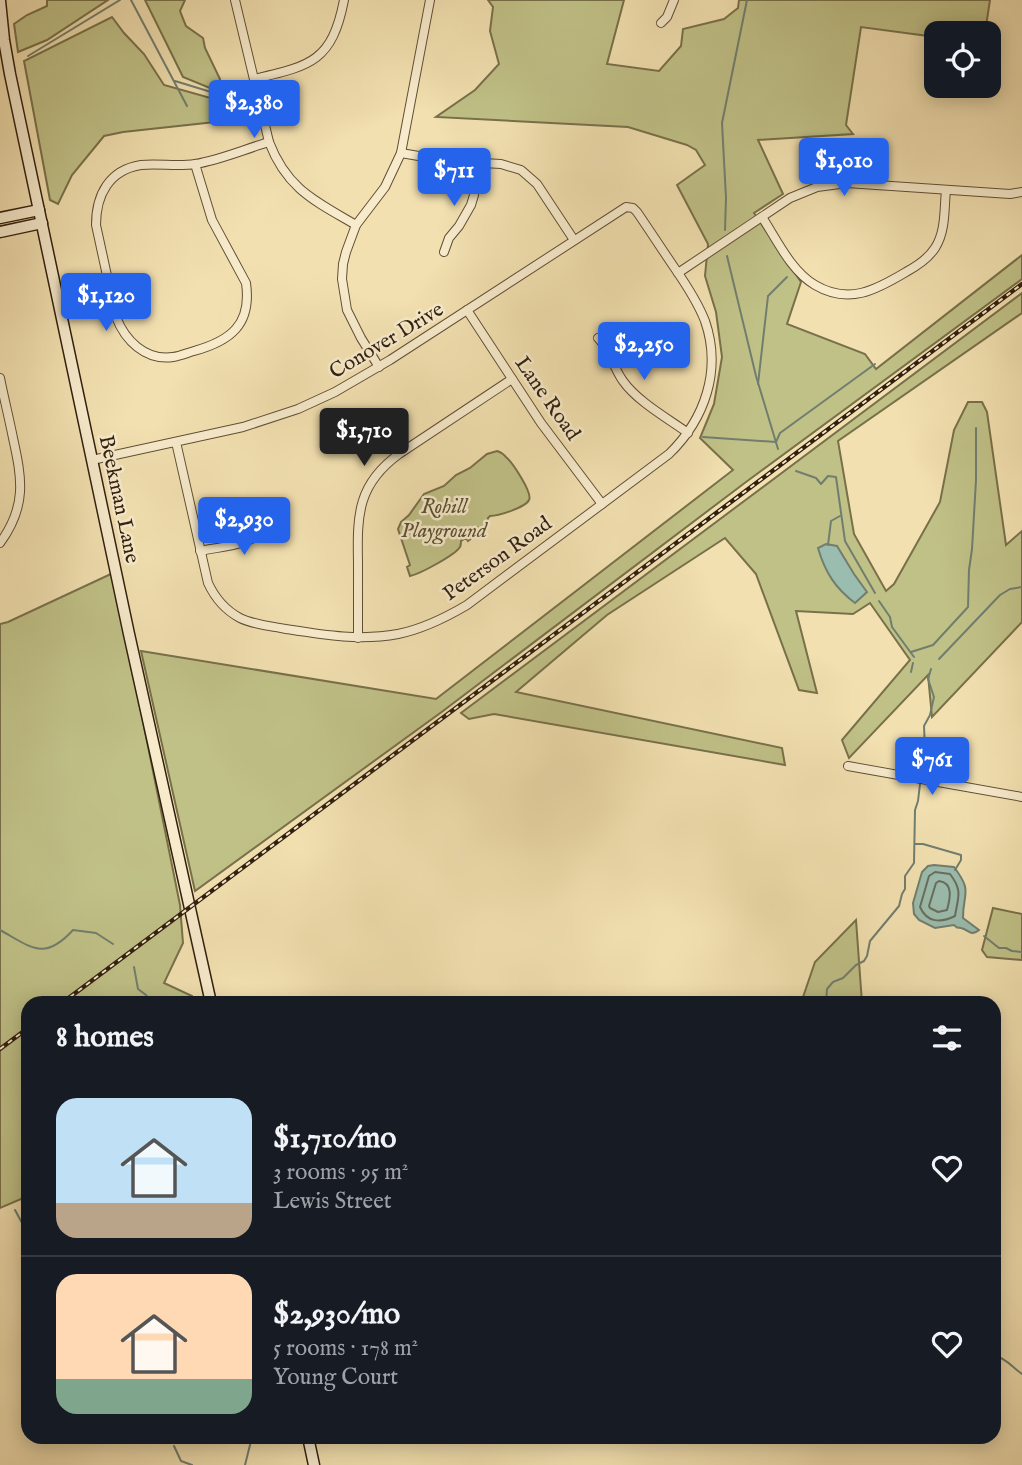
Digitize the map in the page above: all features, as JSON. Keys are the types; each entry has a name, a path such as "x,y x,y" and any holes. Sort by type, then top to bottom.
{"street":[{"path":"235,0 269,142 279,164 294,185 318,203 356,225"},
{"path":"254,79 295,69 324,51 336,33 344,0"},
{"path":"379,368 352,323 344,295 343,264 356,225 385,187 401,153 430,0"},
{"path":"661,23 674,0"},
{"name":"Beekman Lane","path":"0,1 10,74 209,996"},
{"path":"195,164 212,220 246,283 246,313 236,329 221,342 172,357 162,357 135,346 121,329 116,317 96,225 99,199 111,180 121,172 143,165 195,164 269,142"},
{"path":"401,153 448,161 512,166 530,176 537,184 573,240"},
{"path":"444,252 449,238 460,226 471,205 474,195 474,163"},
{"path":"678,273 804,191 831,184 1010,194 1022,192"},
{"path":"762,217 793,264 806,278 837,293 859,294 882,286 928,257 943,228 946,190"},
{"name":"Conover Drive","path":"92,460 243,427 335,392 379,368 620,209 633,208"},
{"name":"Peterson Road","path":"176,442 208,583 221,603 240,618 275,627 358,638 401,633 452,613 475,599 669,453 688,433 701,411 709,387 712,362 705,321 678,273 633,208"},
{"path":"0,218 39,210"},
{"path":"0,232 42,223"},
{"name":"Lane Road","path":"467,310 541,423 602,504"},
{"path":"598,338 607,347 616,370 629,388 688,433"},
{"path":"0,379 21,482 19,504 13,523 0,543"},
{"path":"358,638 358,519 363,498 373,479 389,461 512,379"},
{"path":"200,551 249,541 261,535 267,527"},
{"path":"848,766 1022,797"},
{"path":"310,1444 314,1465"}],"green space":[{"path":"47,0 108,0 47,40 18,52 14,24 47,6"},
{"path":"145,0 185,0 180,11 186,26 203,38 220,79 217,91 183,77"},
{"path":"488,0 624,0 607,64 659,71 681,46 683,29 724,19 738,8 739,0 990,0 987,21 924,21 924,35 861,27 846,125 853,134 758,140 783,194 754,213 801,282 787,324 865,354 876,369 1022,255 1022,279 746,482 443,711 195,891 141,651 436,699 733,470 700,438 714,404 722,357 716,312 705,276 708,244 677,185 705,165 696,150 687,145 628,127 436,117 475,90 499,64 490,31 493,7"},
{"path":"112,17 144,54 164,85 232,104 215,122 104,136 72,175 58,204 50,200 24,61"},
{"path":"1022,293 1022,313 838,441 854,534 886,591 894,584 940,502 954,430 968,402 982,402 987,412 1006,545 1022,531 1022,622 932,717 928,675 849,758 842,740 910,660 870,603 853,614 796,611 817,693 799,690 756,574 725,538 607,615 516,692 782,748 785,765 494,714 469,719 461,713"},
{"name":"Rohill Playground","path":"497,451 506,457 517,471 528,491 527,503 512,511 490,516 480,529 472,529 473,537 468,541 466,538 461,541 460,547 451,555 410,576 407,567 410,565 398,529 401,522 424,494 444,486 487,454"},
{"path":"113,573 180,905 183,943 164,983 192,996 21,996 21,1199 0,1208 0,624"},
{"path":"993,908 1022,914 1022,960 987,957 982,950"},
{"path":"856,920 861,996 803,996 815,962"}],"water":[{"path":"826,544 837,546 867,592 855,603 836,585 824,565 818,548"},
{"path":"928,866 954,867 960,875 966,892 963,918 979,930 976,932 954,925 935,928 919,920 914,914 913,903 922,872"}],"waterway":[{"path":"28,56 120,0"},
{"path":"131,0 187,106"},
{"path":"725,230 722,123 747,0"},
{"path":"175,81 234,99"},
{"path":"727,256 756,376 778,449"},
{"path":"758,384 768,296 787,277"},
{"path":"703,437 776,442 780,433 875,364"},
{"path":"911,652 933,645 968,607 976,480 976,428"},
{"path":"796,471 816,478 821,484 828,476 836,477 845,541 875,593"},
{"path":"828,545 831,521 840,516"},
{"path":"939,659 1000,595 1010,589 1022,587"},
{"path":"879,601 890,617 892,627 914,657"},
{"path":"911,672 913,663"},
{"path":"921,774 925,750 924,726 934,697 928,679 931,669"},
{"path":"826,996 827,989 833,982 843,978 864,961 870,941 899,906 905,889 905,876 914,863 915,810 920,784"},
{"path":"915,844 961,855 955,870"},
{"path":"0,930 29,946 45,949 63,940 73,930 96,933 113,944"},
{"path":"984,936 999,948 1022,952"},
{"path":"134,967 138,989 147,996"},
{"path":"15,1210 21,1221"},
{"path":"1001,1358 1022,1374"},
{"path":"245,1465 250,1444"},
{"path":"174,1446 181,1461 192,1465"}],"railway":[{"path":"71,996 1022,284"},
{"path":"0,1049 21,1033"}]}
